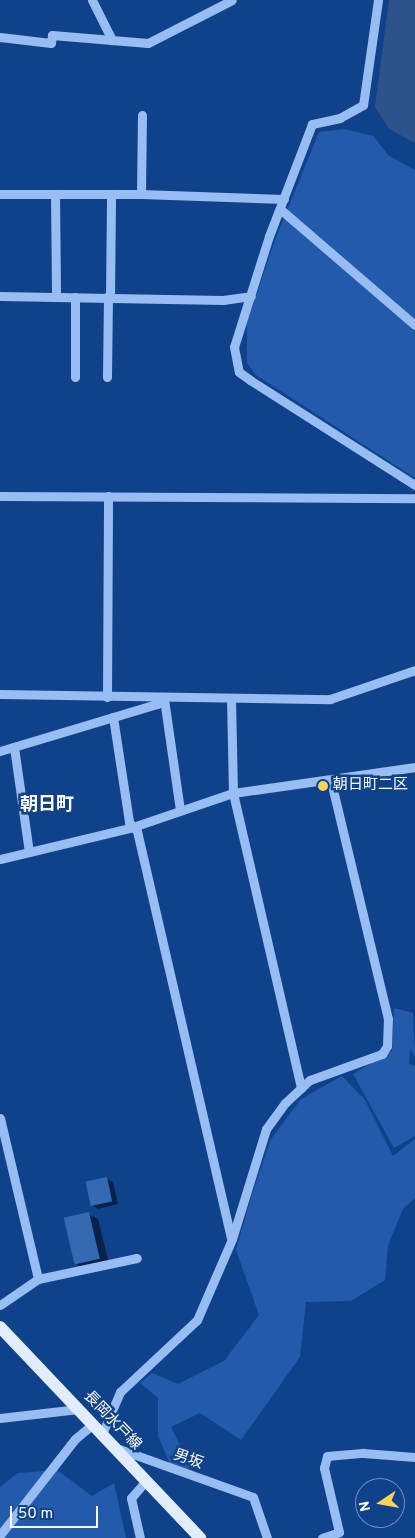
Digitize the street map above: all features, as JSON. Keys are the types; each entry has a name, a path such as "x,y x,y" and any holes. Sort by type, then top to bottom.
{"main road":[{"name":"長岡水戸線","path":"0,1327 200,1538"}],"street":[{"path":"92,0 112,40"},
{"path":"0,38 51,43 52,35 148,43 232,0"},
{"path":"378,0 363,105 340,118 312,124 280,208 251,296 239,324 234,347 239,372 415,485"},
{"path":"141,194 142,115"},
{"path":"0,194 141,194 284,199"},
{"path":"56,194 56,296"},
{"path":"108,377 111,194"},
{"path":"280,208 415,325"},
{"path":"0,296 109,296 223,300 251,296"},
{"path":"75,297 75,377"},
{"path":"0,496 415,498"},
{"path":"107,697 108,496"},
{"path":"0,694 164,698 330,699 415,670"},
{"path":"0,751 157,704 164,698"},
{"path":"164,698 180,810"},
{"path":"231,698 233,793 301,1088"},
{"path":"112,717 129,822 137,831 232,1239"},
{"path":"14,747 29,852"},
{"path":"0,859 134,827 233,793 415,768"},
{"path":"102,1434 120,1392 198,1320 232,1239 266,1128 310,1080 382,1054 389,1036 388,1019 330,781"},
{"path":"0,1118 38,1280"},
{"path":"0,1305 38,1280 137,1258"},
{"path":"0,1418 78,1409"},
{"path":"0,1535 75,1439 93,1424"},
{"name":"男坂","path":"114,1447 253,1497 267,1538"},
{"path":"322,1538 339,1532 324,1468 327,1456 363,1453 415,1457"},
{"path":"140,1538 131,1498 146,1481"}],"shaded area":[{"path":"389,0 415,0 415,143 389,129 375,107"},
{"path":"345,129 373,136 389,156 415,170 415,478 256,375 247,363 247,322 275,240 319,132"},
{"path":"394,1008 413,1013 415,1057 410,1049 409,1064 415,1066 415,1136 394,1148 353,1074 392,1051"},
{"path":"342,1076 365,1100 393,1156 415,1139 415,1198 403,1209 388,1245 385,1280 351,1301 306,1302 300,1357 241,1440 200,1413 171,1427 192,1470 170,1464 158,1436 158,1398 140,1383 152,1373 178,1384 224,1361 259,1315 236,1250 252,1194 271,1139 301,1099"},
{"path":"57,1470 92,1496 114,1483 126,1538 0,1538 0,1487 18,1473"}],"building":[{"path":"107,1177 112,1201 91,1206 85,1182"},
{"path":"89,1212 100,1259 74,1265 64,1218"}],"place":[{"name":"朝日町二区","path":"323,786"}],"district":[{"name":"朝日町","path":"47,806"}]}
